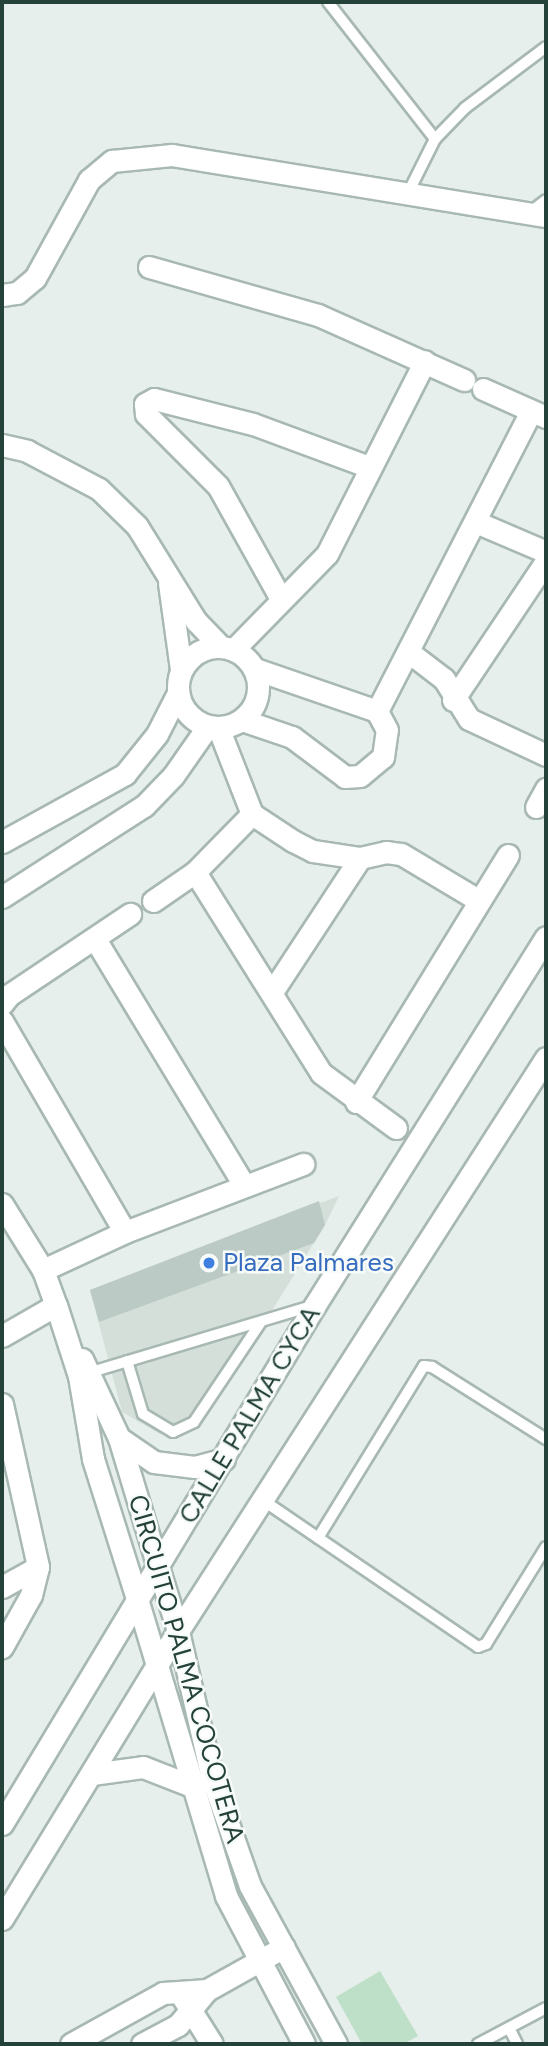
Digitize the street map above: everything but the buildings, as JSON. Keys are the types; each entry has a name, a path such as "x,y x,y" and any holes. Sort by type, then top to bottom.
{"street":[{"path":"2,295 17,293 35,278 89,180 112,161 172,155 408,193 540,209"},
{"path":"149,267 318,316 425,361 539,414 476,522 410,653 381,703 387,730 383,757 360,776 345,777 292,737 224,725 184,708 178,693"},
{"path":"181,670 191,657 227,647 327,554 425,361"},
{"path":"281,599 218,486 146,414 145,404 154,399 253,424 369,467"},
{"path":"2,445 27,450 99,489 137,526 196,621 255,669 381,703"},
{"path":"476,522 546,552"},
{"path":"453,700 546,561"},
{"path":"2,842 125,774 157,734 178,693 181,670 168,574"},
{"path":"410,653 444,679 453,700 469,719 546,755"},
{"path":"2,898 145,806 224,725 255,706 260,688 255,669"},
{"path":"224,725 233,776 252,814 313,850 360,858 386,852 401,854 478,900"},
{"path":"153,901 195,872 252,814"},
{"path":"356,1102 508,855"},
{"path":"272,992 360,858"},
{"path":"195,872 321,1073 356,1102 396,1128"},
{"path":"2,1004 9,995 130,914"},
{"name":"CALLE PALMA CYCA","path":"2,1824 315,1305 546,937"},
{"path":"95,939 244,1185"},
{"path":"2,1021 125,1232"},
{"name":"CALLE PALMA CYCA","path":"2,1919 178,1631 264,1501 546,1058"},
{"path":"43,1270 125,1232 303,1164"},
{"name":"CIRCUITO PALMA COCOTERA","path":"2,1204 43,1270 63,1327 84,1374 119,1438 178,1631 212,1778 250,1886 336,2044"},
{"path":"2,1336 57,1305"},
{"name":"CIRCUITO PALMA COCOTERA","path":"84,1374 93,1459 158,1664 226,1896 304,2044"},
{"path":"2,1404 5,1435 38,1567 31,1595 2,1645"},
{"path":"119,1438 154,1462 195,1467 224,1459"},
{"path":"2,1587 38,1567"},
{"path":"92,1774 143,1767 194,1787"},
{"path":"142,2044 178,2025 207,1990 284,1947"},
{"path":"71,2044 163,1993 207,1990"},
{"path":"179,1991 212,2044"}],"lane":[{"path":"328,2 435,139"},
{"path":"408,193 435,139 465,108 546,47"},
{"path":"84,1374 315,1305"},
{"path":"127,1361 143,1414 164,1430 180,1430 194,1422 211,1400 261,1322"},
{"path":"318,1538 424,1366 432,1367 546,1439"},
{"path":"264,1501 478,1647 486,1644 546,1547"},
{"path":"478,2044 546,2008"},
{"path":"509,2028 517,2044"}],"shaded area":[{"path":"339,1196 325,1225 214,1404 197,1424 178,1434 160,1434 122,1412 90,1290"}],"green space":[{"path":"380,1971 418,2036 403,2044 362,2044 336,1997"}],"place":[{"name":"Plaza Palmares","path":"209,1263"}]}
